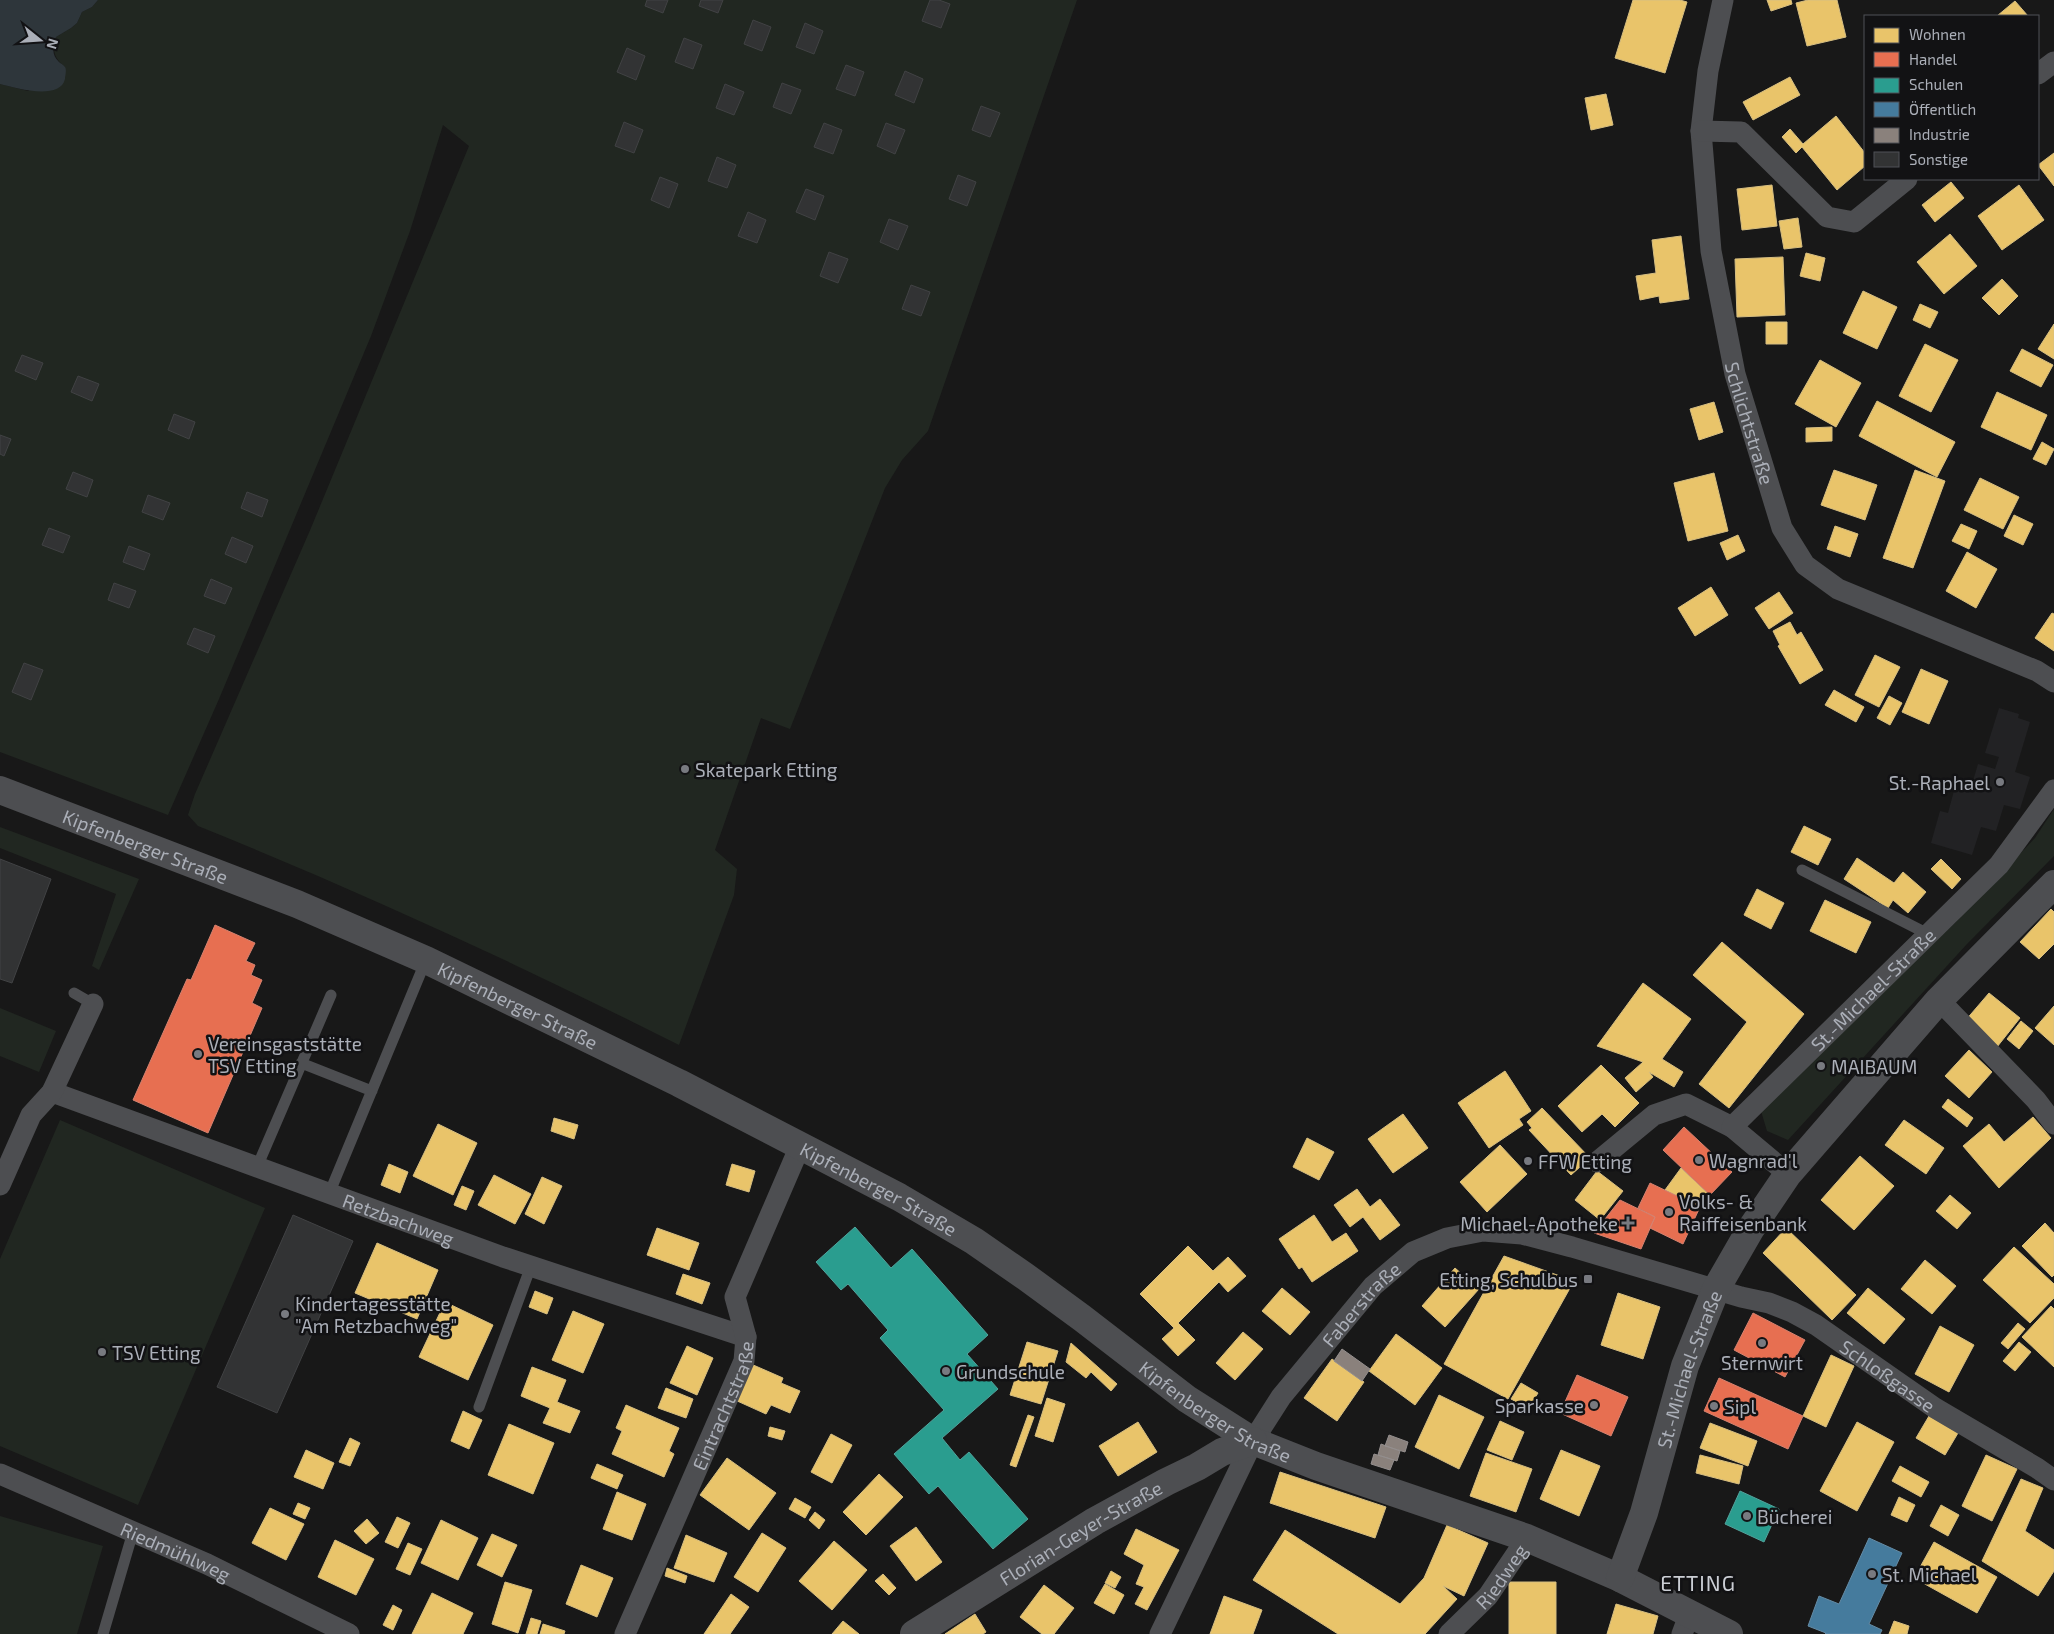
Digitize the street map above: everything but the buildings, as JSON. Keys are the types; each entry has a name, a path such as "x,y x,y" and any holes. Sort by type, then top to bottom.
{"street":[{"name":"Schlichtstraße","path":"1723,0 1708,70 1701,132 1711,251 1735,374 1782,528 1805,565 1838,589 2037,671 2054,682"},
{"path":"2039,73 2054,62"},
{"path":"1701,132 1741,132 1827,217 1854,222 1906,180"},
{"name":"Kipfenberger Straße","path":"0,790 296,904 426,960 679,1083 899,1197 974,1241 1082,1318 1187,1399 1253,1441 1326,1469 1527,1538 1620,1578 1686,1624 1729,1634"},
{"name":"St.-Michael-Straße","path":"1732,1127 1999,865 2054,790"},
{"name":"St.-Michael-Straße","path":"1620,1578 1644,1513 1685,1366 1716,1289 1750,1230 1788,1174 1939,1000 2054,884"},
{"path":"1939,1000 2036,1100 2054,1124"},
{"path":"0,1185 31,1115 52,1092 93,1004"},
{"name":"Retzbachweg","path":"52,1092 531,1266 746,1337"},
{"path":"1597,1162 1654,1115 1686,1104 1732,1127 1788,1174"},
{"name":"Eintrachtstraße","path":"625,1634 744,1362 746,1337 735,1297 800,1146"},
{"name":"Faberstraße","path":"1160,1634 1253,1441 1281,1397 1372,1286 1413,1252 1447,1238 1483,1231 1522,1234 1572,1246 1716,1289"},
{"name":"Schloßgasse","path":"1716,1289 1768,1303 1792,1312 1816,1325 1935,1408 2054,1480"},
{"name":"Florian-Geyer-Straße","path":"914,1634 1095,1521 1222,1452 1253,1441"},
{"name":"Riedmühlweg","path":"0,1474 208,1564 349,1634"},
{"name":"Riedweg","path":"1449,1634 1488,1596 1527,1538"}],"lane":[{"path":"1802,870 1928,934"},
{"path":"329,1194 426,960"},
{"path":"74,993 93,1004"},
{"path":"257,1168 331,995"},
{"path":"302,1063 372,1091"},
{"path":"479,1407 531,1266"},
{"path":"102,1634 134,1532"}],"shaded area":[{"path":"0,0 98,0 92,7 82,12 77,23 56,37 54,53 56,59 65,66 66,70 65,79 61,86 55,90 36,91 0,84"},
{"path":"98,0 1077,0 928,431 902,460 885,488 790,729 761,718 715,850 737,869 734,895 679,1045 441,931 320,877 198,826 188,815 195,794 311,528 469,146 443,125 410,231 371,336 219,699 168,815 0,752 0,84 28,91 65,67 55,54 56,37 77,23 82,12 92,7"},
{"name":"St.-Raphael","path":"1999,708 2019,714 2018,718 2030,722 2015,772 2030,777 2020,809 2004,805 1996,831 1981,827 1972,855 1931,843 1940,811 1948,813 1955,787 1970,791 1978,764 1995,769 1999,757 1985,753"},
{"path":"2054,809 2054,856 1967,944 1788,1140 1767,1131 1761,1111 1802,1065 1955,923 2035,838"},
{"path":"0,827 139,879 99,970 92,966 116,894 0,848"},
{"path":"0,1008 56,1031 39,1072 0,1056"},
{"name":"TSV Etting","path":"60,1120 265,1208 138,1505 0,1446 0,1259"},
{"path":"0,1516 103,1546 77,1634 0,1634"}],"place":[{"name":"Skatepark Etting","path":"685,769"},
{"name":"St.-Raphael","path":"2000,782"},
{"name":"Vereinsgaststätte TSV Etting","path":"198,1054"},
{"name":"MAIBAUM","path":"1821,1066"},
{"name":"Wagnrad'l","path":"1699,1160"},
{"name":"FFW Etting","path":"1528,1161"},
{"name":"Volks- & Raiffeisenbank","path":"1669,1212"},
{"name":"Michael-Apotheke","path":"1628,1223"},
{"name":"Etting, Schulbus","path":"1588,1279"},
{"name":"Kindertagesstätte \"Am Retzbachweg\"","path":"285,1314"},
{"name":"Sternwirt","path":"1762,1343"},
{"name":"TSV Etting","path":"102,1352"},
{"name":"Grundschule","path":"946,1371"},
{"name":"Sparkasse","path":"1594,1405"},
{"name":"Sipl","path":"1714,1406"},
{"name":"Bücherei","path":"1747,1516"},
{"name":"St. Michael","path":"1872,1574"}],"district":[{"name":"ETTING","path":"1698,1582"}]}
